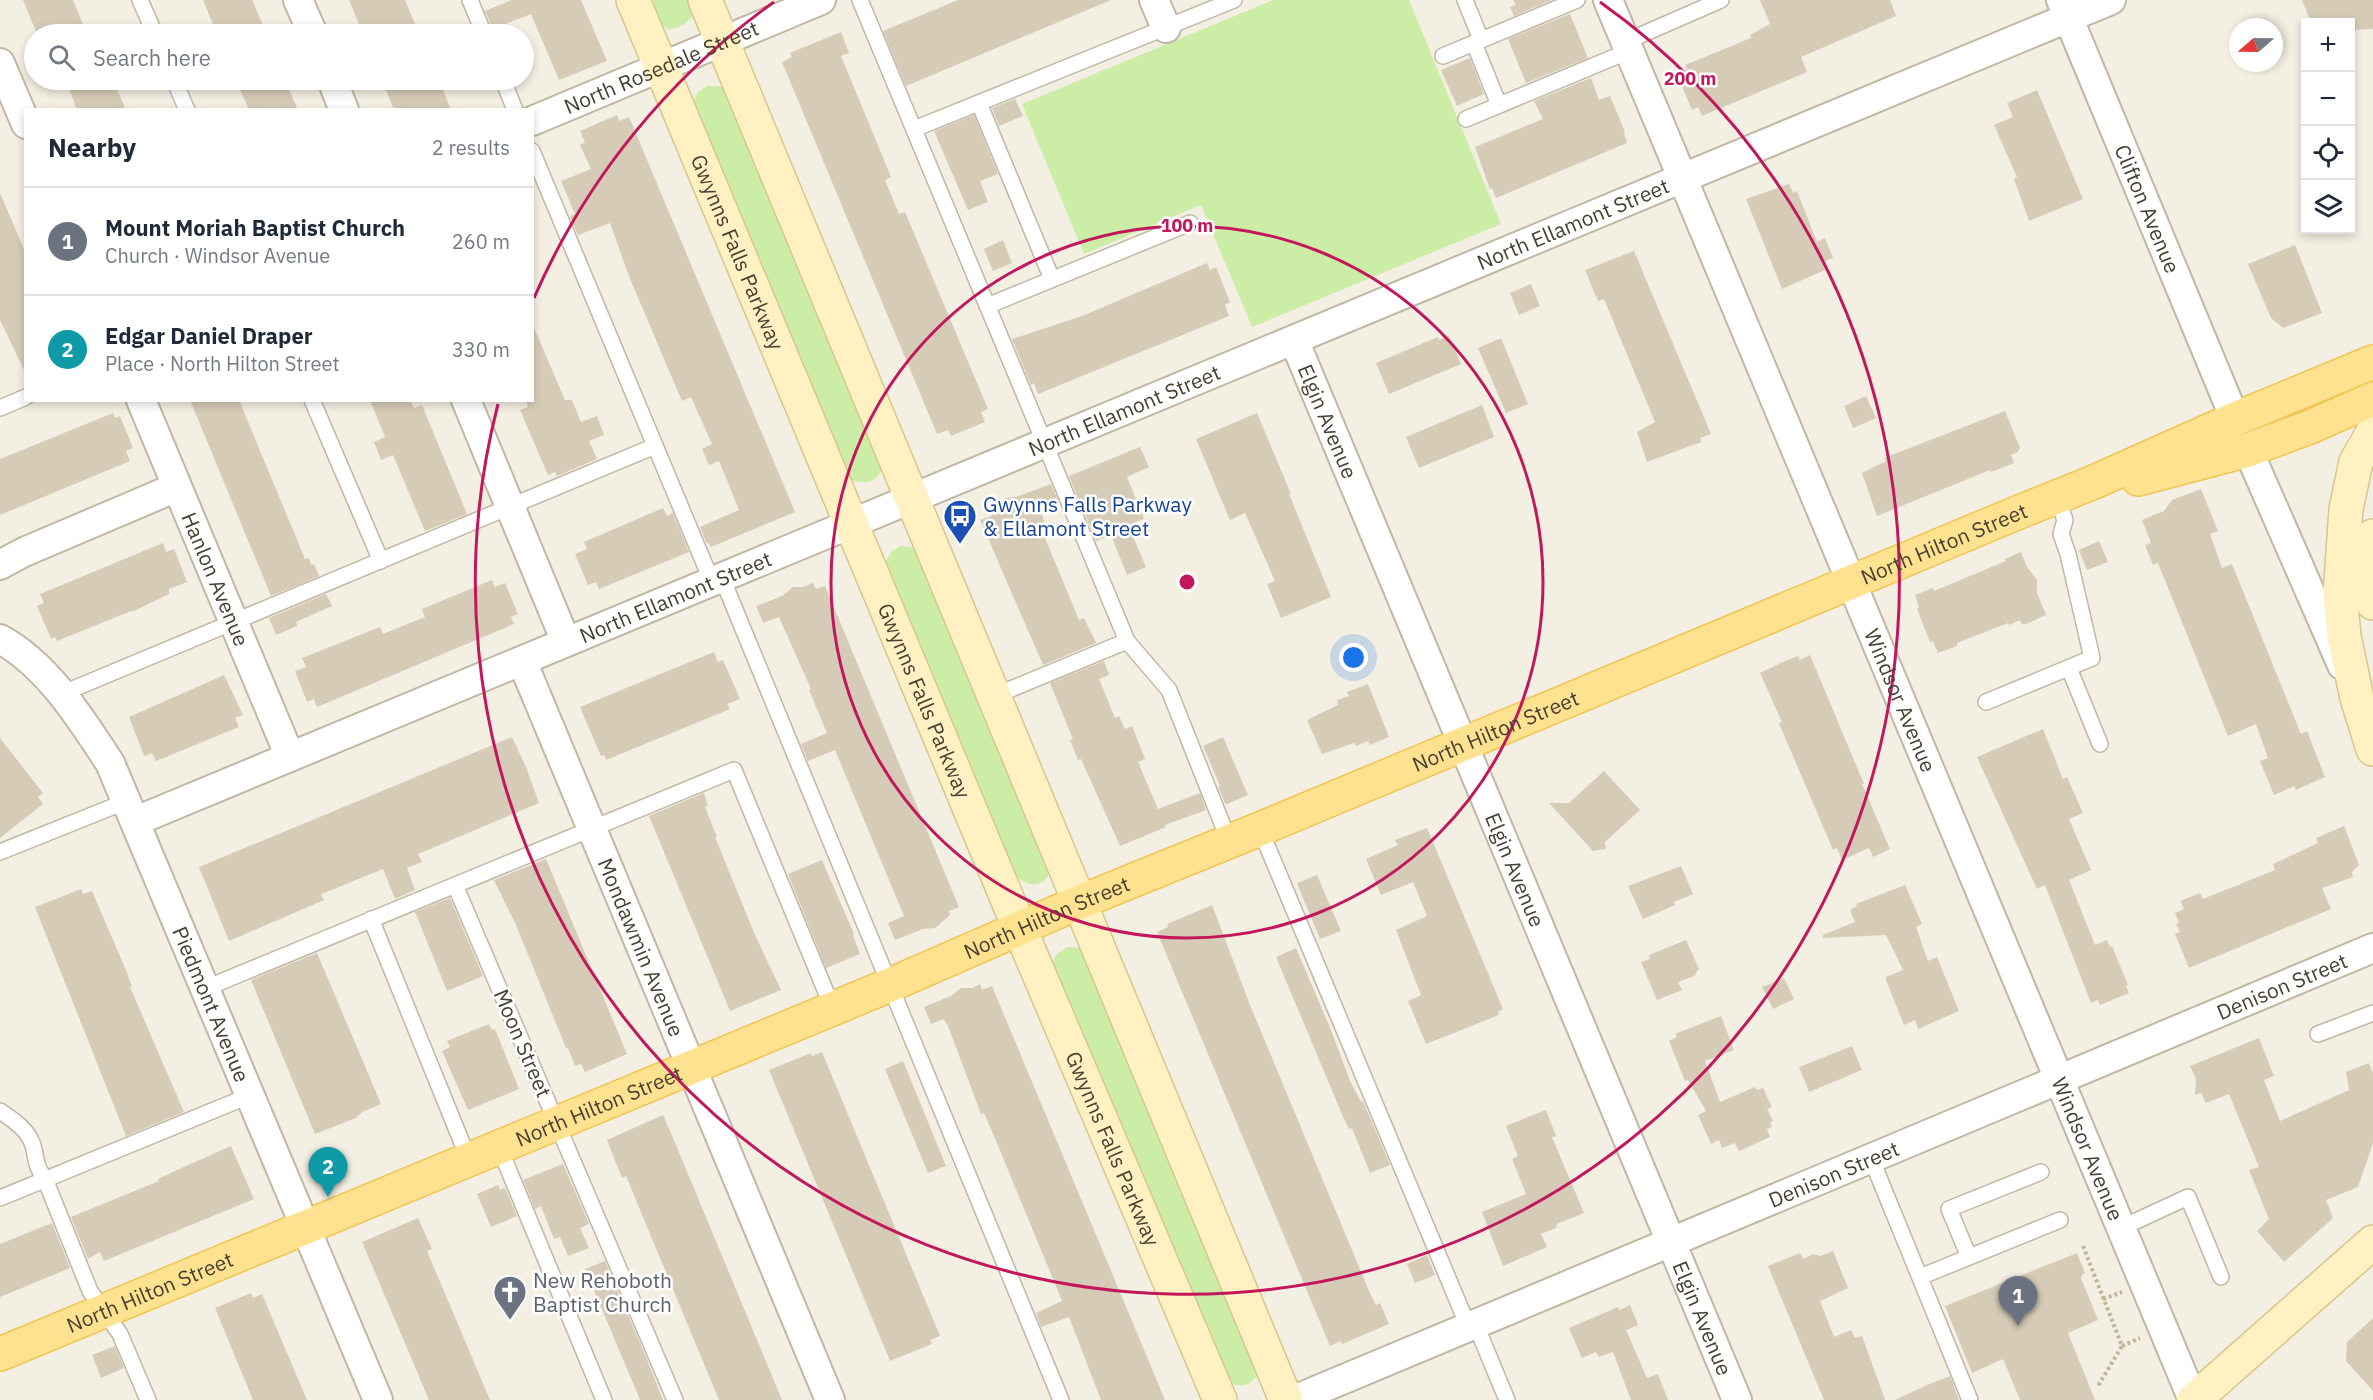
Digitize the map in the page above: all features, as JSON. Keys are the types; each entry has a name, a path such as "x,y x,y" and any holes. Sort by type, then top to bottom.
{"main road":[{"name":"Gwynns Falls Parkway","path":"633,0 850,524 1220,1400"},
{"path":"705,0 1286,1400"},
{"name":"North Hilton Street","path":"0,1354 833,1009 1019,927 2094,482 2235,419 2373,362"},
{"name":"North Hilton Street","path":"2094,482 2147,478 2248,450 2310,427 2373,399"},
{"path":"2373,432 2356,462 2346,509 2340,595 2344,636 2357,698 2373,749"},
{"path":"2373,536 2373,603"},
{"path":"2194,1400 2373,1242"}],"street":[{"path":"298,0 309,24"},
{"name":"North Rosedale Street","path":"534,120 821,0"},
{"path":"1154,0 1166,28"},
{"name":"Windsor Avenue","path":"1608,0 2194,1400"},
{"name":"North Ellamont Street","path":"132,811 290,757 1683,178 2065,9 2111,0"},
{"name":"Clifton Avenue","path":"2065,9 2235,419"},
{"path":"0,63 24,119"},
{"path":"336,90 343,108"},
{"name":"Elgin Avenue","path":"1294,340 1737,1400"},
{"name":"Hanlon Avenue","path":"142,402 290,757"},
{"path":"467,402 566,642"},
{"path":"2248,450 2357,698"},
{"path":"0,565 24,552 177,487"},
{"name":"Piedmont Avenue","path":"0,639 14,647 61,694 84,723 110,763 378,1400"},
{"name":"Mondawmin Avenue","path":"522,661 830,1400"},
{"name":"Denison Street","path":"1294,1400 2373,948"}],"lane":[{"path":"140,0 150,24"},
{"path":"470,0 480,24"},
{"path":"861,0 1127,641 1170,690 1229,841"},
{"path":"914,129 1234,0"},
{"path":"1465,0 1499,105"},
{"path":"1443,56 1577,0"},
{"path":"1466,119 1627,46 1721,0"},
{"path":"178,90 186,108"},
{"path":"507,90 514,108"},
{"path":"979,103 1053,279"},
{"path":"534,157 655,446 717,580 890,985 1060,1400"},
{"path":"987,306 1190,223"},
{"path":"0,408 24,398"},
{"path":"313,402 381,561"},
{"path":"61,694 655,446"},
{"path":"1986,702 2092,658 2068,554 2061,534 2065,520 2058,496"},
{"path":"994,696 1127,641"},
{"path":"2069,668 2100,744"},
{"path":"206,987 735,770 833,1009"},
{"path":"0,852 132,811"},
{"path":"1260,829 1471,1324 1507,1400"},
{"name":"Moon Street","path":"454,885 675,1400"},
{"path":"371,920 469,1160"},
{"path":"2318,1034 2373,1013"},
{"path":"0,1198 250,1095"},
{"path":"0,1111 23,1128 30,1139 35,1166 45,1179 90,1291 120,1334 148,1400"},
{"path":"499,1147 604,1400"},
{"path":"1871,1158 1970,1400"},
{"path":"1969,1257 1949,1209 2041,1172"},
{"path":"2121,1228 2188,1197 2221,1276"},
{"path":"1920,1277 2060,1220"}],"path":[{"path":"2083,1246 2122,1346"},
{"path":"2103,1299 2123,1292"},
{"path":"2098,1386 2122,1346 2141,1338"}],"green space":[{"path":"645,0 691,0 693,16 683,25 670,30 660,24"},
{"path":"1273,0 1409,0 1501,224 1252,327 1201,205 1084,254 1022,104"},
{"path":"707,86 720,86 728,91 882,467 877,477 869,482 849,479 692,103 698,92"},
{"path":"900,546 913,547 921,552 1051,868 1048,876 1039,884 1021,880 1012,870 885,563 891,552"},
{"path":"1067,947 1080,948 1087,953 1258,1375 1247,1384 1236,1385 1226,1381 1051,964 1058,953"}],"building":[{"path":"23,0 73,0 83,24 33,24"},
{"path":"203,0 252,0 263,24 213,24"},
{"path":"349,0 405,0 415,24 359,24"},
{"path":"512,0 581,0 607,61 559,80 531,14 506,24 491,24 485,11"},
{"path":"958,0 1111,0 906,86 883,31"},
{"path":"1513,0 1552,0 1514,16 1510,7 1516,5"},
{"path":"1760,0 1890,0 1896,16 1801,57 1807,72 1702,116 1698,107 1692,110 1677,74 1687,69 1685,65 1751,38 1750,35 1770,24"},
{"path":"2302,0 2373,0 2373,29 2355,30 2355,18 2309,18"},
{"path":"1570,14 1588,58 1526,83 1508,39"},
{"path":"841,32 849,53 841,56 891,177 885,180 899,214 905,212 988,409 981,412 985,422 951,436 948,430 937,434 782,62 792,57 790,53"},
{"path":"1470,58 1484,94 1457,106 1441,70"},
{"path":"1591,78 1599,100 1610,96 1625,132 1627,143 1496,198 1492,188 1490,189 1475,147 1543,119 1534,101"},
{"path":"70,90 117,90 125,108 76,108"},
{"path":"240,90 289,90 297,108 248,108"},
{"path":"386,90 443,90 450,108 393,108"},
{"path":"2037,90 2083,199 2029,221 2014,179 2017,177 1994,125 2013,117 2007,103"},
{"path":"1015,99 1023,116 999,126 992,108"},
{"path":"617,115 619,121 629,117 795,512 711,547 709,543 707,544 700,527 739,510 719,461 709,465 702,449 712,444 691,397 682,401 630,279 610,223 578,235 570,216 575,214 561,181 591,169 580,145 585,142 580,131"},
{"path":"974,115 998,174 980,181 988,202 968,210 934,131"},
{"path":"1789,184 1793,193 1797,191 1817,242 1825,238 1833,258 1822,262 1825,270 1782,289 1746,199"},
{"path":"0,193 24,249 24,370 0,320"},
{"path":"1003,240 1012,263 993,271 984,249"},
{"path":"2295,245 2322,313 2283,328 2271,318 2248,264"},
{"path":"1634,251 1711,434 1700,438 1701,442 1647,462 1637,432 1655,422 1604,299 1598,301 1585,270"},
{"path":"1207,263 1210,270 1216,267 1230,302 1225,305 1229,316 1038,394 1034,383 1031,385 1012,339 1082,316"},
{"path":"1531,284 1540,306 1519,315 1510,293"},
{"path":"534,328 565,400 572,400 581,422 597,416 604,435 589,441 597,459 557,476 555,472 548,475 520,410 528,407 527,402 534,402"},
{"path":"1449,336 1461,364 1389,394 1376,363 1438,337 1439,340"},
{"path":"1501,338 1528,404 1506,413 1478,348"},
{"path":"1866,396 1876,418 1853,428 1844,406"},
{"path":"191,402 240,402 305,559 309,558 311,565 314,564 319,576 271,596"},
{"path":"371,402 411,402 414,408 422,405 467,514 425,531 393,455 381,460 374,442 385,437"},
{"path":"1482,405 1494,437 1419,468 1406,437"},
{"path":"2005,411 2020,448 2018,452 2011,455 2014,463 1991,472 1990,470 1877,516 1862,473 1886,461 1884,458"},
{"path":"113,413 115,418 120,416 133,448 126,451 130,461 0,515 0,459"},
{"path":"1257,413 1331,597 1281,618 1267,584 1275,581 1245,513 1230,520 1196,439"},
{"path":"1140,447 1149,467 1127,477 1144,519 1128,525 1146,567 1127,575 1111,535 1096,541 1069,476"},
{"path":"1051,484 1059,503 1040,510 1050,536 1045,538 1079,620 1084,618 1096,643 1043,665 980,520 992,516 989,509 999,505 1005,498 1016,497"},
{"path":"2201,489 2218,531 2210,534 2222,568 2232,564 2301,734 2307,731 2325,777 2296,790 2294,786 2274,795 2260,761 2268,758 2256,724 2228,736 2158,563 2153,565 2145,545 2151,543 2142,520 2164,511 2172,500"},
{"path":"663,508 667,516 673,513 689,552 599,589 596,582 588,585 575,554 587,549 584,542"},
{"path":"2099,541 2108,562 2087,570 2079,550"},
{"path":"163,543 166,552 174,549 187,582 169,589 169,594 132,612 57,641 55,637 51,639 37,606 44,603 40,594"},
{"path":"2021,552 2027,567 2037,580 2037,593 2046,615 2026,624 2022,624 2020,620 2009,625 2008,623 1938,653 1933,641 1930,642 1917,609 1919,608 1915,595 1933,588 1934,591 2006,561 2005,559"},
{"path":"492,580 495,587 505,583 518,614 511,617 514,624 317,707 314,699 307,702 295,671 306,667 302,658 380,627 383,634 425,617 422,609"},
{"path":"813,583 816,589 825,586 959,907 949,911 950,915 935,928 923,929 895,940 888,923 904,916 835,750 808,761 801,744 827,733 809,690 811,689 779,617 763,623 756,606 782,596 793,587 803,587"},
{"path":"326,594 332,606 296,622 297,626 276,635 269,618"},
{"path":"714,652 718,662 723,660 740,699 727,704 730,709 606,760 604,755 601,756 580,707"},
{"path":"1810,655 1890,849 1873,857 1869,848 1842,860 1837,848 1833,850 1760,673 1798,656 1800,660"},
{"path":"1104,661 1109,675 1099,679 1115,718 1119,716 1125,729 1132,726 1145,759 1138,762 1158,809 1200,793 1206,810 1165,825 1166,827 1120,846 1081,759 1078,760 1070,740 1073,739 1050,683"},
{"path":"224,675 243,715 235,718 239,727 156,761 152,753 144,756 129,717"},
{"path":"1368,684 1389,737 1370,745 1368,741 1356,746 1354,743 1322,754 1307,720 1338,705 1337,700 1349,696 1347,692"},
{"path":"2043,729 2063,779 2067,777 2083,813 2069,819 2091,870 2069,880 2095,945 2107,940 2110,947 2112,946 2128,985 2126,986 2129,993 2100,1005 2098,1000 2091,1003 2045,885 2037,889 1977,757"},
{"path":"512,737 539,803 418,854 422,862 407,868 415,890 395,899 383,869 324,893 321,895 324,900 229,941 199,867"},
{"path":"1223,737 1248,795 1227,804 1218,787 1220,786 1203,746"},
{"path":"0,738 43,793 38,797 43,804 0,838"},
{"path":"1604,771 1640,810 1605,842 1606,849 1593,851 1549,803 1569,803"},
{"path":"704,793 708,806 705,807 717,837 715,837 755,935 781,990 730,1011 649,816"},
{"path":"2344,826 2359,865 2352,872 2353,877 2322,888 2331,909 2189,968 2175,934 2180,932 2176,924 2179,923 2175,913 2184,909 2180,901 2200,893 2203,899 2275,870 2273,864 2318,843 2316,838"},
{"path":"1427,828 1503,1009 1498,1012 1499,1015 1426,1044 1408,1001 1421,995 1396,930 1427,916 1413,882 1381,895 1366,859 1398,845 1395,840"},
{"path":"546,859 627,1054 585,1072 581,1064 575,1066 566,1048 516,925 494,880"},
{"path":"822,860 854,934 860,954 826,968 788,874"},
{"path":"1681,866 1693,894 1643,919 1628,886"},
{"path":"1317,875 1341,931 1320,939 1297,883"},
{"path":"1905,885 1922,924 1916,927 1928,961 1937,957 1959,1011 1918,1029 1915,1020 1904,1025 1886,980 1886,977 1903,970 1886,935 1823,938 1823,935 1855,922 1850,910 1857,906 1856,904"},
{"path":"81,889 83,894 92,891 126,970 132,987 130,987 184,1112 126,1136 35,907"},
{"path":"450,898 483,976 447,991 415,912"},
{"path":"1212,905 1250,1005 1369,1291 1376,1305 1380,1303 1389,1324 1342,1344 1341,1341 1330,1346 1157,932 1168,927 1167,924"},
{"path":"1686,940 1699,969 1694,976 1678,982 1682,990 1657,1000 1641,962 1650,959 1649,955"},
{"path":"1296,948 1350,1081 1361,1102 1363,1101 1390,1165 1370,1173 1352,1128 1349,1129 1344,1119 1276,957"},
{"path":"317,953 381,1104 362,1112 356,1118 315,1134 251,980"},
{"path":"1784,978 1794,999 1773,1009 1762,987"},
{"path":"980,984 982,990 992,986 1165,1400 1101,1400 1069,1317 1041,1327 1036,1313 1062,1301 984,1113 981,1114 948,1026 943,1019 931,1024 924,1007 951,996 961,988 972,988"},
{"path":"1721,1016 1734,1050 1705,1061 1720,1102 1755,1087 1757,1090 1763,1088 1772,1107 1767,1109 1773,1121 1770,1123 1772,1127 1767,1129 1770,1137 1739,1151 1735,1143 1722,1148 1719,1140 1711,1144 1698,1115 1706,1111 1688,1080 1685,1081 1669,1041 1677,1037 1675,1034"},
{"path":"489,1024 492,1030 495,1029 519,1089 468,1110 442,1051 450,1047 447,1041"},
{"path":"2259,1038 2274,1076 2264,1080 2280,1121 2349,1090 2346,1072 2369,1063 2373,1073 2373,1143 2358,1187 2326,1200 2333,1218 2284,1262 2257,1231 2269,1219 2249,1170 2259,1167 2229,1094 2206,1103 2201,1093 2195,1095 2196,1079 2190,1066"},
{"path":"1852,1046 1862,1070 1809,1092 1799,1067"},
{"path":"822,1052 940,1336 930,1340 932,1344 890,1361 769,1070 811,1053 812,1056"},
{"path":"903,1061 946,1166 928,1173 885,1069"},
{"path":"1546,1110 1556,1136 1552,1137 1584,1213 1557,1224 1556,1228 1541,1234 1547,1247 1503,1266 1482,1212 1526,1194 1512,1159 1518,1156 1506,1126"},
{"path":"663,1115 782,1400 719,1400 626,1176 622,1178 607,1140"},
{"path":"231,1146 254,1199 104,1261 100,1252 88,1259 71,1217 159,1181 158,1179"},
{"path":"563,1164 589,1224 580,1228 589,1248 568,1256 560,1237 554,1239 541,1206 535,1209 523,1180"},
{"path":"498,1185 500,1190 505,1188 517,1216 491,1227 477,1194"},
{"path":"418,1218 432,1249 427,1251 490,1400 429,1400 362,1242"},
{"path":"52,1223 70,1268 0,1297 0,1244"},
{"path":"1833,1251 1848,1288 1820,1301 1834,1337 1851,1330 1855,1338 1862,1336 1885,1400 1824,1400 1768,1266 1800,1253 1803,1259 1813,1254 1821,1256"},
{"path":"2077,1253 2085,1273 2081,1278 2098,1320 2068,1333 2095,1400 2020,1400 2003,1359 1972,1373 1945,1306"},
{"path":"1427,1255 1435,1275 1415,1283 1407,1264"},
{"path":"605,1261 663,1400 640,1400 585,1269"},
{"path":"251,1293 253,1298 262,1294 307,1400 253,1400 215,1308"},
{"path":"1630,1305 1638,1325 1626,1330 1647,1378 1658,1374 1668,1400 1631,1400 1613,1352 1599,1357 1596,1352 1582,1358 1569,1328 1618,1307 1619,1310"},
{"path":"2373,1318 2373,1391 2346,1361 2347,1342"},
{"path":"115,1346 124,1368 101,1378 92,1355"},
{"path":"1950,1376 1959,1400 1895,1400 1927,1385"}],"place":[{"name":"Gwynns Falls Parkway & Ellamont Street","path":"960,545"},
{"name":"Edgar Daniel Draper","path":"328,1197"},
{"name":"New Rehoboth Baptist Church","path":"510,1321"},
{"name":"Mount Moriah Baptist Church","path":"2018,1326"}]}
